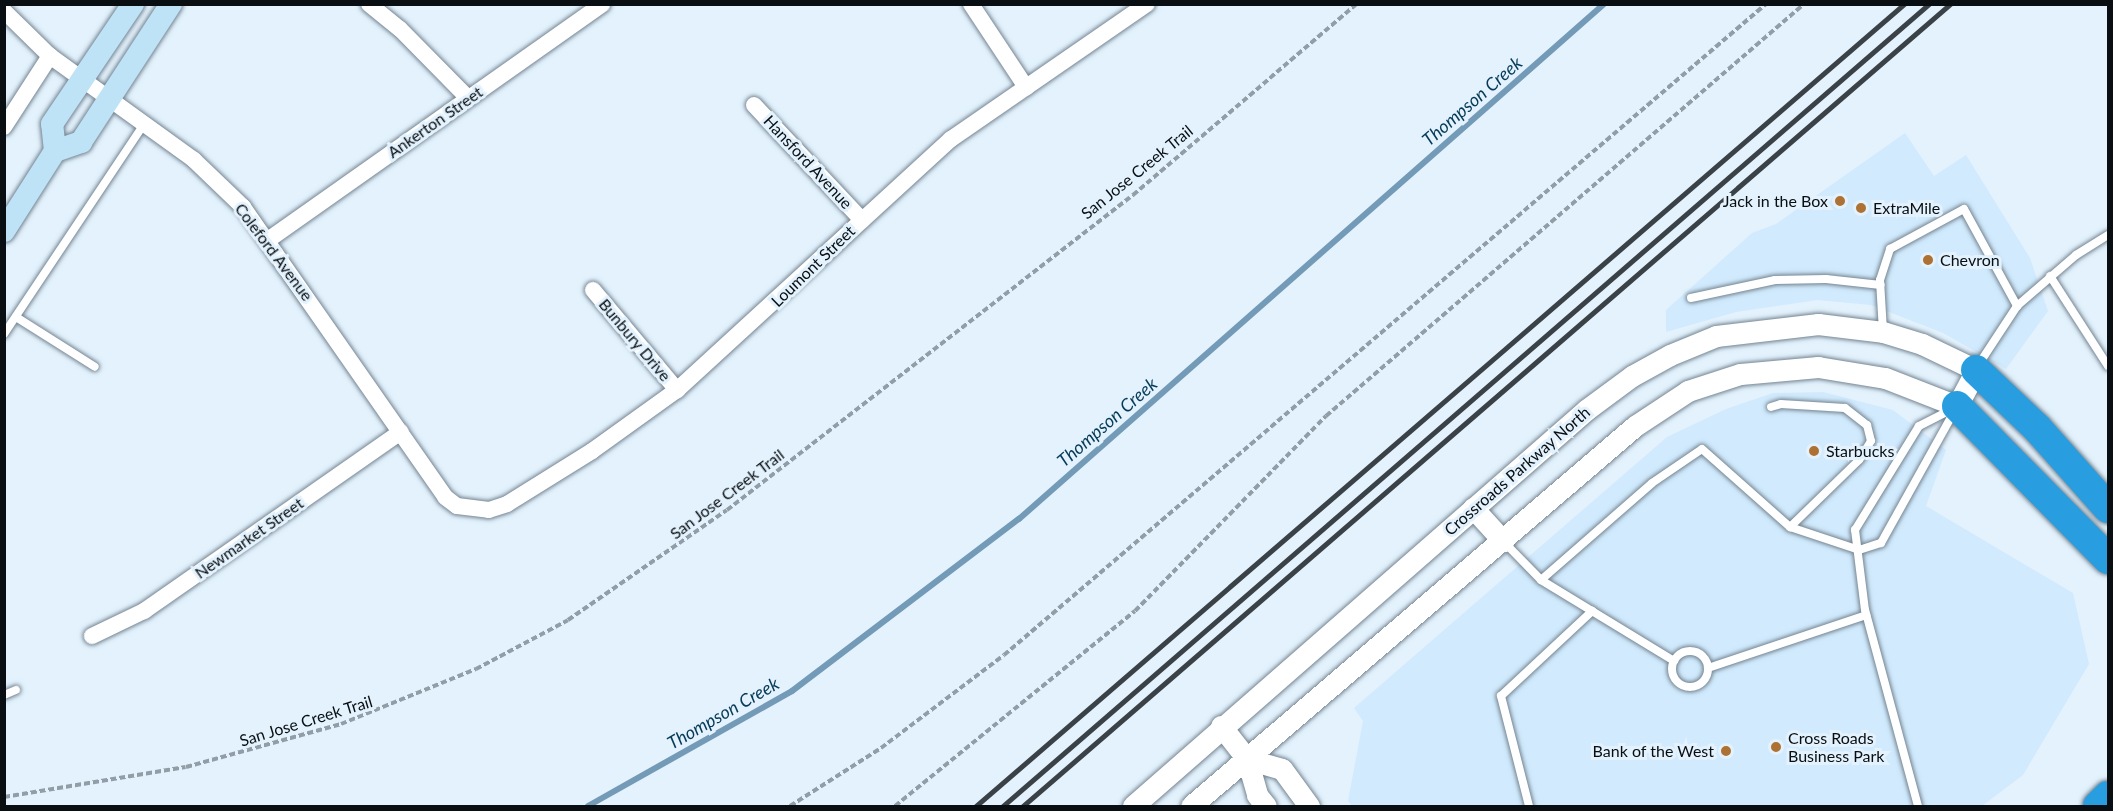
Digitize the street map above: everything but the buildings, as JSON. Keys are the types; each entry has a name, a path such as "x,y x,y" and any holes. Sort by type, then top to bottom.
{"highway":[{"path":"1976,370 2037,428 2109,508"},
{"path":"1957,406 2109,559"},
{"path":"2098,807 2109,796"}],"main road":[{"path":"55,151 52,124 133,4"},
{"path":"4,231 55,151 81,142 171,4"}],"street":[{"path":"369,4 400,29 468,98"},
{"name":"Ankerton Street","path":"268,240 602,4"},
{"path":"971,4 1026,87"},
{"name":"Loumont Street","path":"471,510 489,510 507,504 592,451 676,390 951,139 1147,4"},
{"name":"Coleford Avenue","path":"4,10 50,56 144,124 217,181 268,240 445,497 456,506 471,510"},
{"path":"4,127 50,56"},
{"name":"Hansford Avenue","path":"754,105 862,220"},
{"name":"Bunbury Drive","path":"593,290 676,390"},
{"name":"Crossroads Parkway North","path":"1132,807 1221,726 1586,410 1632,375 1670,355 1716,336 1764,328 1818,324 1883,332 1922,344 1976,370"},
{"path":"1191,807 1635,426 1689,391 1740,374 1818,367 1885,378 1957,406 1976,370"},
{"name":"Newmarket Street","path":"92,636 144,611 401,432"},
{"path":"1473,508 1503,541"},
{"path":"1221,726 1246,759 1257,795 1266,807"},
{"path":"1246,759 1282,770 1310,807"}],"lane":[{"path":"4,334 144,124"},
{"path":"1883,332 1881,285 1890,249 1964,209 2017,306"},
{"path":"1976,370 2017,306 2050,276 2109,235"},
{"path":"2050,276 2109,366"},
{"path":"1691,298 1775,280 1826,279 1881,285"},
{"path":"16,317 95,367"},
{"path":"1771,407 1781,404 1845,408 1867,425 1871,441 1859,460 1790,527"},
{"path":"1541,580 1652,483 1702,449 1790,527 1859,550 1881,543 1957,406"},
{"path":"1918,807 1866,615 1855,530 1919,426 1957,406"},
{"path":"1503,541 1541,580 1674,661"},
{"path":"1529,807 1501,696 1592,611"},
{"path":"1708,668 1704,658 1694,652 1682,653 1674,661 1674,678 1689,687 1700,684 1708,668 1866,615"},
{"path":"4,695 16,690"}],"path":[{"name":"San Jose Creek Trail","path":"4,797 186,767 341,724 388,708 476,669 568,620 719,516 1127,200 1358,4"},
{"path":"790,807 881,748 1004,655 1766,4"},
{"path":"895,807 1135,611 1334,408 1804,4"}],"shaded area":[{"path":"1905,133 1934,176 1966,155 2030,258 2048,311 2006,369 1943,333 1871,305 1818,300 1736,312 1666,332 1666,310 1752,233 1776,224"},
{"path":"1823,392 1893,410 1946,450 1926,506 2073,593 2089,664 2023,775 1982,806 1352,806 1348,801 1363,721 1354,708 1667,437 1726,409 1773,393"}],"waterway":[{"name":"Thompson Creek","path":"588,806 792,691 1019,519 1604,4"}],"railway":[{"path":"976,806 1904,4"},
{"path":"1003,806 1929,4"},
{"path":"1023,806 1950,4"}],"place":[{"name":"Jack in the Box","path":"1840,201"},
{"name":"ExtraMile","path":"1861,208"},
{"name":"Chevron","path":"1928,260"},
{"name":"Starbucks","path":"1814,451"},
{"name":"Cross Roads Business Park","path":"1776,747"},
{"name":"Bank of the West","path":"1726,751"}]}
